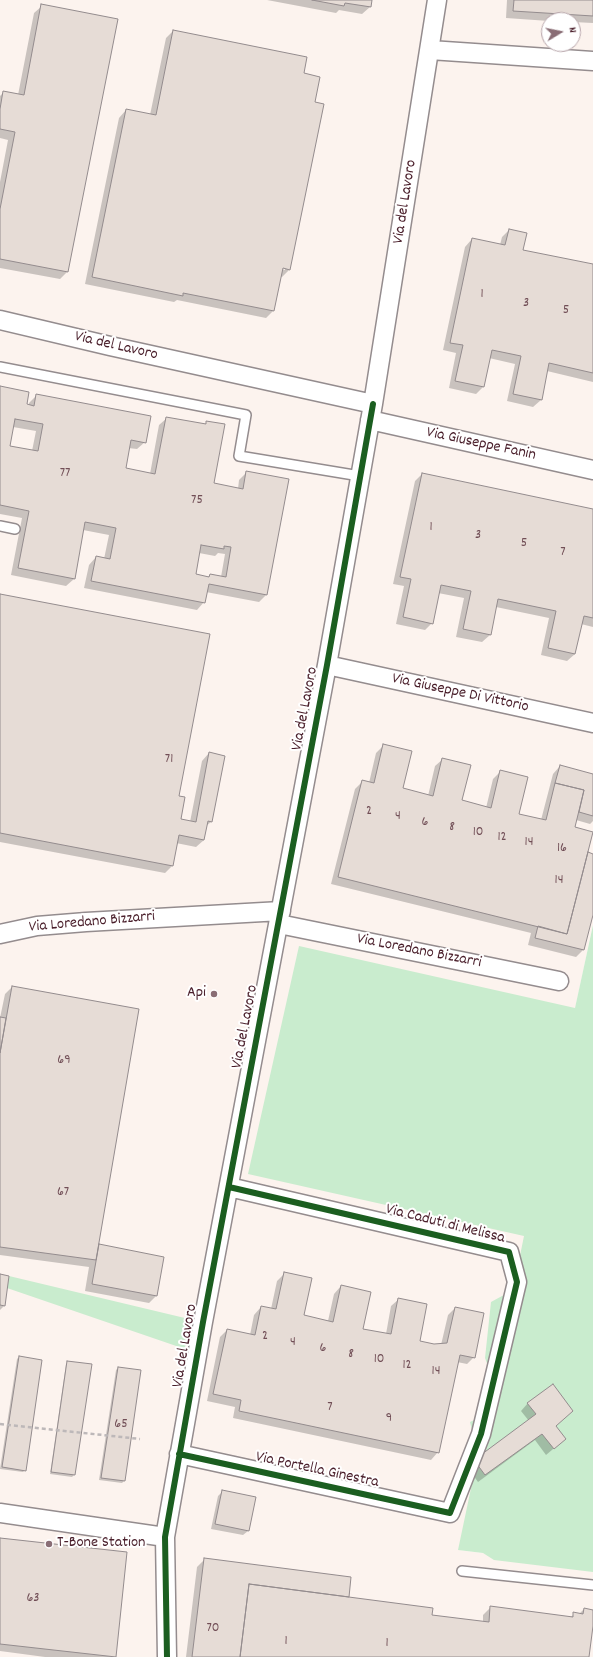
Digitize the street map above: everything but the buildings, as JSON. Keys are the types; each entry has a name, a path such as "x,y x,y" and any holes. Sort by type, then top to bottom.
{"street":[{"name":"Via del Lavoro","path":"167,1657 165,1537 179,1454 327,665 371,412 438,0"},
{"path":"430,50 593,61"},
{"name":"Via del Lavoro","path":"0,320 110,346 371,412"},
{"name":"Via Giuseppe Fanin","path":"371,412 593,470"},
{"name":"Via Giuseppe Di Vittorio","path":"327,665 593,723"},
{"name":"Via Loredano Bizzarri","path":"0,934 37,926 86,922 280,917 559,980"},
{"name":"Via Caduti di Melissa","path":"229,1187 509,1252 517,1282 511,1310 482,1434 450,1513"},
{"name":"Via Portella Ginestra","path":"179,1454 450,1513"},
{"path":"0,1513 165,1537"}],"lane":[{"path":"0,367 246,415 239,456 360,476"},
{"path":"0,526 15,529"},
{"path":"462,1571 593,1585"}],"path":[{"path":"0,1424 140,1439"}],"shaded area":[{"path":"0,0 593,0 593,925 459,1550 593,1567 593,1657 0,1657"}],"green space":[{"path":"593,925 593,1572 494,1560 483,1553 458,1550 478,1455 470,1422 487,1414 494,1382 485,1358 491,1302 513,1290 524,1236 248,1174 299,946 575,1008"},
{"path":"9,1276 189,1319 185,1349 7,1288"}],"cycle path":[{"path":"167,1657 165,1537 203,1322 327,665 373,404"},
{"path":"179,1454 450,1513 481,1434 517,1282 509,1252 229,1187"}],"place":[{"name":"Api","path":"214,994"},
{"name":"T-Bone Station","path":"49,1544"}]}
